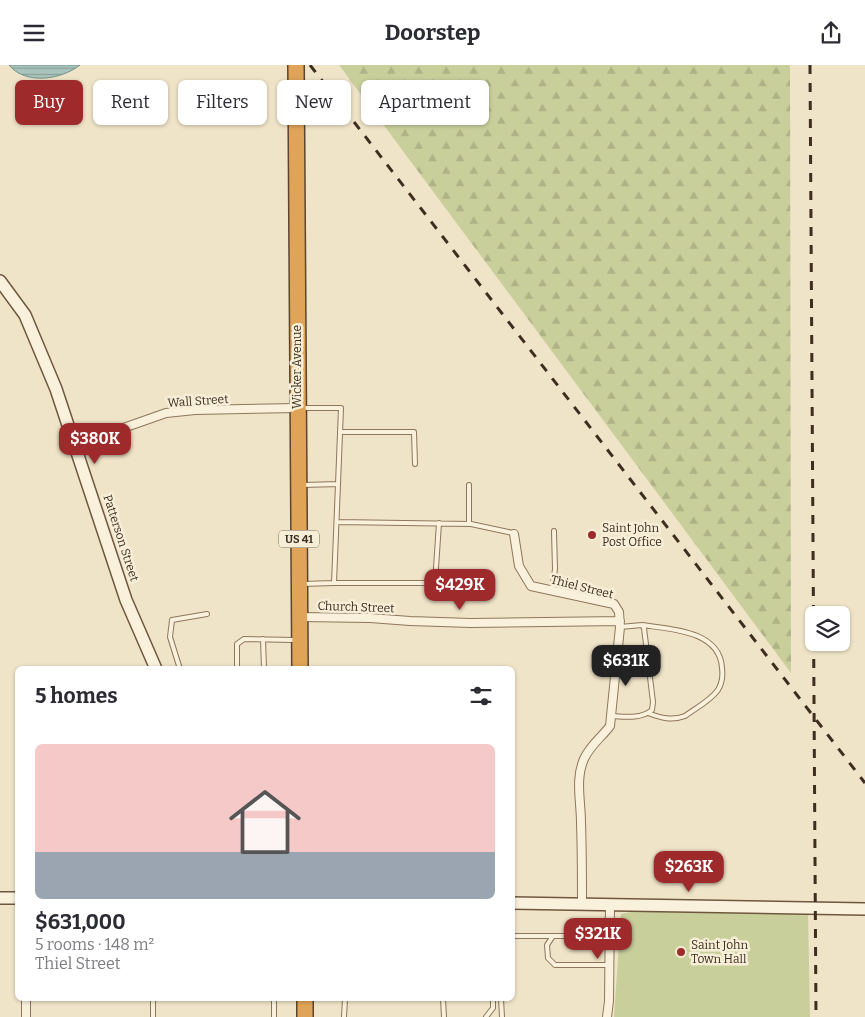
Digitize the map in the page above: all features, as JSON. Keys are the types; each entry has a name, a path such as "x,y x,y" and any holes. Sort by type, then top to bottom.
{"highway":[{"name":"Wicker Avenue","path":"296,65 300,666"},
{"path":"305,1001 305,1017"}],"street":[{"name":"Patterson Street","path":"0,281 26,315 56,389 126,600 155,666"},
{"name":"Wall Street","path":"75,445 166,413 195,409 298,408"},
{"name":"Thiel Street","path":"514,533 519,566 530,586 614,604 619,612 620,624"},
{"name":"Church Street","path":"300,617 471,623 620,624"},
{"path":"582,904 579,779 585,757 610,725 620,624"},
{"path":"0,898 15,898"},
{"path":"515,903 865,909"},
{"path":"607,1017 610,1001 610,905"},
{"path":"26,1001 26,1017"}],"lane":[{"path":"298,408 341,408 334,583"},
{"path":"340,432 414,432 415,464"},
{"path":"298,485 338,484"},
{"path":"469,485 469,524"},
{"path":"337,522 469,524 514,533"},
{"path":"300,584 435,583 439,523"},
{"path":"552,591 555,569 554,531"},
{"path":"179,666 170,637 172,620 207,614"},
{"path":"620,624 674,629 698,636 707,641 717,651 722,663 723,676 719,688 712,696 685,716 664,719 648,713"},
{"path":"612,716 633,717 652,710 653,703 642,625"},
{"path":"237,666 237,643 244,639 300,640"},
{"path":"263,639 264,666"},
{"path":"515,935 610,936"},
{"path":"553,936 547,945 548,958 555,965 609,965"},
{"path":"153,1001 153,1017"},
{"path":"274,1001 274,1017"},
{"path":"344,1017 345,1001"},
{"path":"443,1001 444,1017"},
{"path":"486,1017 493,1008 493,1001"},
{"path":"501,1001 502,1017"}],"green space":[{"path":"339,65 790,65 791,673 384,125 489,125 489,80 361,80 361,95"},
{"path":"640,910 808,912 810,1017 614,1017 621,914"}],"water":[{"path":"9,65 80,65 53,77 33,78 24,76"}],"railway":[{"path":"310,65 865,783"},
{"path":"810,65 816,1017"}],"place":[{"name":"Saint John Post Office","path":"592,535"},
{"name":"Saint John Town Hall","path":"681,952"}]}
